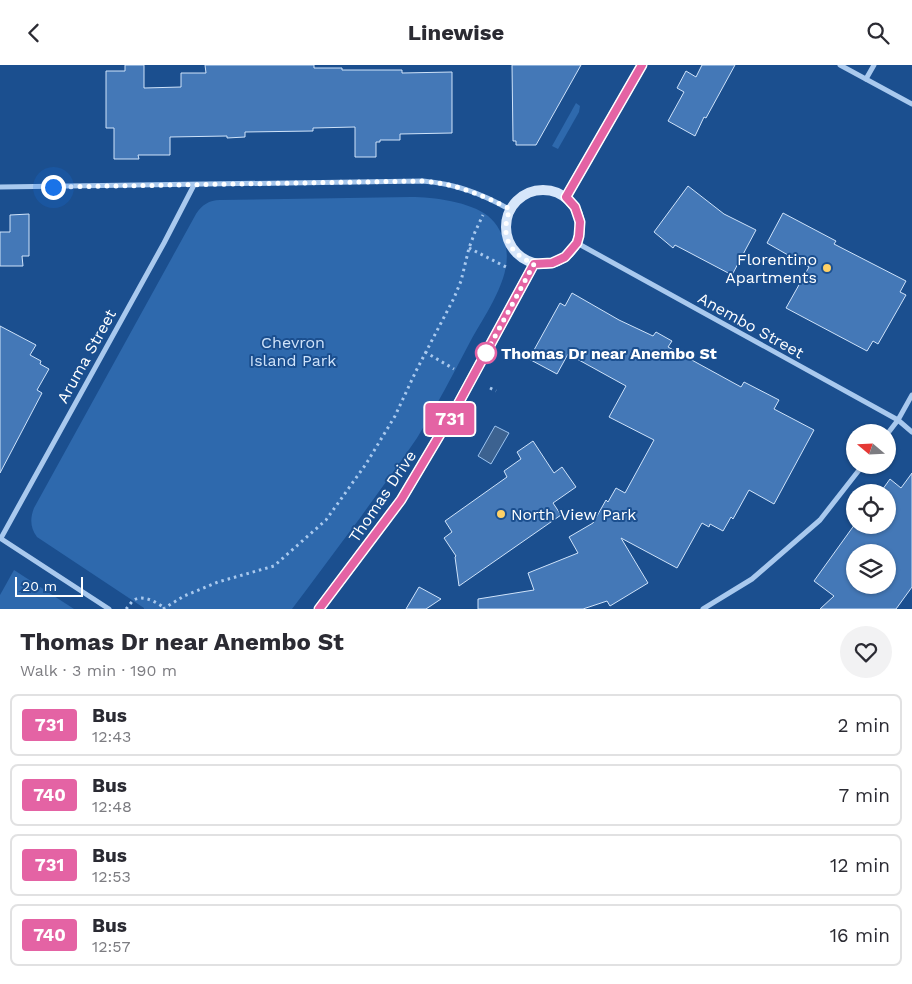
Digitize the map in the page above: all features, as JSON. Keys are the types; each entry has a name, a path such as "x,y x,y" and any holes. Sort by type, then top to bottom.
{"main road":[{"path":"566,197 642,65"},
{"path":"549,189 566,197 575,207 580,222 577,243 565,257 552,263 534,264 522,259 508,243 505,221 510,209 518,198 529,191 549,189"},
{"name":"Thomas Drive","path":"319,609 401,500 457,406 534,264"}],"street":[{"path":"840,65 912,104"},
{"path":"866,79 874,65"},
{"path":"0,187 415,181 441,183 470,190 510,209"},
{"name":"Aruma Street","path":"0,538 164,243 194,185"},
{"name":"Anembo Street","path":"577,243 898,420 912,432"},
{"path":"895,424 912,395"},
{"path":"703,609 752,579 820,520 856,474"},
{"path":"0,538 109,609"}],"path":[{"path":"126,609 134,600 140,598 154,601 164,608 184,596 218,582 274,566 326,520 396,416 416,371 454,298 461,281 469,248 483,215"},
{"path":"469,248 506,267"},
{"path":"426,352 454,369"},
{"path":"490,388 496,391"}],"green space":[{"path":"576,103 580,106 579,112 558,149 552,146"},
{"name":"Chevron Island Park","path":"411,197 441,199 462,204 481,211 488,216 497,226 505,243 507,260 505,272 496,297 417,438 292,609 144,609 37,537 31,523 34,508 196,214 203,206 209,202 220,200"},
{"path":"14,570 74,609 0,609 0,595"}],"shaded area":[{"path":"495,426 509,433 491,464 478,456"}],"building":[{"path":"125,65 144,65 144,88 181,87 181,73 206,73 205,65 314,65 314,68 342,68 342,70 402,70 402,73 452,72 452,133 400,134 400,140 380,140 380,142 376,142 376,157 355,157 355,127 313,128 313,131 245,132 245,137 227,138 227,136 170,137 170,155 138,155 139,159 114,159 114,128 106,128 106,71 125,71"},
{"path":"512,65 581,65 536,145 516,145 516,141 513,141"},
{"path":"702,65 735,65 695,136 668,121 684,92 677,88 686,71 696,77"},
{"path":"688,186 724,214 756,230 732,275 675,245 673,248 654,232"},
{"path":"783,213 836,241 834,244 906,281 900,292 906,295 878,344 873,341 867,351 786,308 809,267 767,243"},
{"path":"29,214 29,256 22,256 23,266 0,266 0,232 10,232 10,215"},
{"path":"572,293 619,320 653,336 656,332 672,341 668,347 741,387 744,382 779,400 774,409 814,430 774,504 749,490 733,519 731,517 723,531 710,524 709,527 702,523 677,568 621,538 648,583 610,606 607,601 583,609 478,609 478,599 534,590 528,573 578,553 569,537 593,523 606,500 608,502 616,488 625,493 654,440 609,417 626,386 568,354 557,374 529,359 560,303 565,306"},
{"path":"0,326 36,345 30,355 41,361 40,364 49,369 37,390 42,393 0,473"},
{"name":"North View Park","path":"533,441 554,473 562,467 576,487 553,503 561,515 459,586 456,556 444,538 452,532 445,521 507,477 504,471 521,459 517,452"},
{"path":"912,473 912,587 896,609 820,609 834,596 814,581 848,534 896,534 896,484 886,484 890,479 901,488"},
{"path":"419,587 441,599 426,609 406,609"}],"bus line":[{"name":"731","path":"319,609 401,500 457,406 534,264 552,263 565,257 577,243 580,222 575,207 566,197 642,65"}],"place":[{"name":"Florentino Apartments","path":"827,268"},
{"name":"Thomas Dr near Anembo St","path":"486,353"},
{"name":"North View Park","path":"501,514"}],"route":[{"path":"53,187 423,181 470,190 510,209 505,221 508,243 522,259 534,264 486,353"}]}
